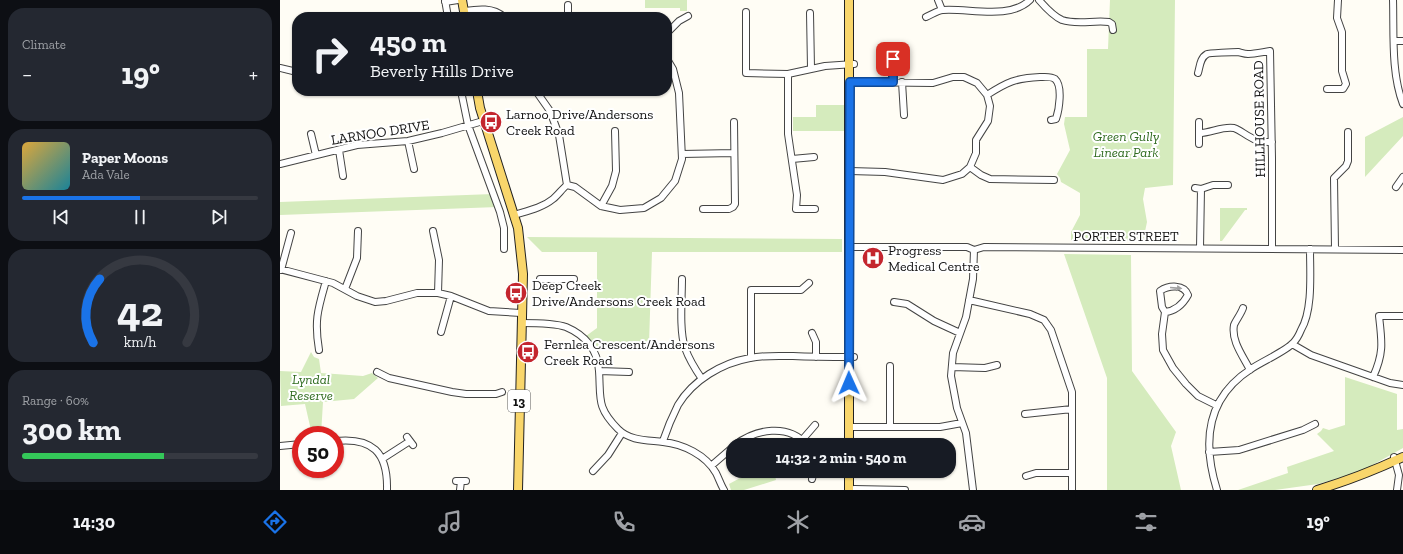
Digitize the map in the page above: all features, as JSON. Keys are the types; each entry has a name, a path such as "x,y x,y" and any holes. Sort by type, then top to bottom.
{"main road":[{"path":"462,0 465,12"},
{"path":"849,0 852,64 851,357 853,438"},
{"path":"852,64 855,0"},
{"name":"13","path":"478,96 483,121 518,228 523,274 518,490"},
{"path":"850,438 852,427"},
{"path":"1316,490 1365,474 1397,458 1403,452"},
{"path":"850,478 852,490"},
{"path":"852,490 853,478"}],"street":[{"path":"447,12 445,1 458,0"},
{"path":"938,0 942,10"},
{"path":"926,17 942,10 1015,10 1030,0"},
{"path":"1039,0 1048,10 1062,20 1074,22 1109,22 1112,24 1113,30"},
{"path":"1327,89 1343,89 1346,84 1342,71 1342,32 1337,18 1338,0"},
{"path":"1393,0 1394,41 1398,92 1403,104"},
{"path":"568,5 568,12"},
{"path":"472,12 482,9 493,10 496,12"},
{"path":"746,12 746,74 788,74 811,68 852,64"},
{"path":"810,13 811,68"},
{"path":"672,28 679,21 688,16"},
{"path":"1394,41 1403,41"},
{"path":"893,82 894,48"},
{"name":"HILLHOUSE ROAD","path":"1198,73 1200,63 1203,57 1207,54 1214,52 1221,54 1238,52 1248,54 1270,52 1272,248"},
{"path":"567,185 574,187 601,206 620,210 644,208 661,198 675,181 682,159 679,93 672,67"},
{"path":"280,68 292,71"},
{"path":"788,74 788,134 797,194 796,209 815,209"},
{"path":"987,95 1005,83 1022,78 1048,76 1055,79 1060,88 1058,112 1056,119 1051,120"},
{"path":"852,82 933,83 953,77 964,77 976,83 987,95 990,106 988,121 976,140 976,153 970,167 962,174 943,180 885,172 852,171"},
{"path":"902,82 904,114"},
{"path":"463,96 468,125 500,212 504,228 504,249"},
{"path":"540,96 550,111 559,135 567,185"},
{"name":"LARNOO DRIVE","path":"280,164 357,146 408,141 483,121"},
{"path":"703,209 729,209 735,204 734,122"},
{"path":"1199,122 1199,144"},
{"path":"1199,133 1235,128 1256,141 1272,142"},
{"path":"601,206 612,186 616,171 615,131"},
{"path":"1335,249 1334,178 1346,166 1348,161 1348,132"},
{"path":"311,134 316,155"},
{"path":"408,141 414,170"},
{"path":"339,150 343,176"},
{"path":"682,154 734,154"},
{"path":"792,160 814,157"},
{"path":"970,167 990,179 1054,180"},
{"path":"1396,187 1403,177"},
{"path":"514,215 535,209 553,199 567,185"},
{"path":"1200,248 1198,188 1212,185 1228,185"},
{"path":"345,289 357,258 358,231"},
{"path":"433,231 439,260 438,294"},
{"path":"291,232 281,269 326,281 357,296 375,302 386,301 417,293 438,294 451,296 489,311 521,313"},
{"name":"PORTER STREET","path":"852,247 967,248 974,250 984,247 1403,250"},
{"path":"1217,490 1209,452 1209,436 1216,405 1224,394 1250,370 1292,344 1302,329 1308,314 1310,249"},
{"path":"972,490 966,434 957,408 951,376 953,353 966,317 973,279 974,250"},
{"path":"540,279 574,279"},
{"path":"682,279 682,331 685,347 692,364 702,379"},
{"path":"319,350 316,318 326,281"},
{"path":"751,358 750,290 801,290 808,283"},
{"path":"1165,312 1172,312 1185,301 1188,295 1182,287 1166,287 1160,291 1162,307 1165,312 1162,334 1163,350 1173,368 1186,384 1198,396 1216,405"},
{"path":"441,332 451,296"},
{"path":"969,300 1030,314 1044,320 1051,330 1072,392 1072,490"},
{"path":"894,302 907,304 934,321 960,333"},
{"path":"1244,308 1234,324 1234,335 1235,341 1250,370"},
{"path":"1373,377 1382,353 1379,316 1403,316"},
{"path":"521,323 565,327 578,333 593,349 597,358 599,371 599,396 601,404 610,421 622,433 637,439 663,441 694,451 716,472 724,490"},
{"path":"812,333 816,342 816,357"},
{"path":"1292,344 1311,355 1393,384 1403,385"},
{"path":"663,441 668,426 679,404 687,393 702,379 718,369 734,362 751,358 851,357"},
{"path":"952,367 985,368 998,365"},
{"path":"890,366 890,427"},
{"path":"599,371 629,372"},
{"path":"377,372 389,378 459,394 496,394 502,392"},
{"path":"1025,414 1072,409"},
{"path":"852,427 940,427 962,424"},
{"path":"1209,452 1240,450 1303,430 1315,424"},
{"path":"804,438 815,425"},
{"path":"746,438 752,434 777,430 786,432 798,438"},
{"path":"593,471 608,455 622,433"},
{"path":"344,440 361,442 375,450 382,458 387,472 387,490"},
{"path":"382,458 410,441"},
{"path":"280,446 292,445"},
{"path":"710,466 726,453"},
{"path":"1397,458 1399,475 1397,490"},
{"path":"1026,476 1036,473 1072,473"},
{"path":"460,490 461,481"},
{"path":"852,490 905,490"}],"green space":[{"path":"645,0 687,0 687,11 680,11 680,8 645,8"},
{"name":"Green Gully Linear Park","path":"1110,0 1175,0 1173,185 1145,188 1143,199 1147,222 1143,241 1071,240 1071,232 1080,215 1080,193 1061,182 1057,174 1070,150 1064,124 1065,117 1087,117 1087,49 1108,49"},
{"path":"816,105 844,105 846,131 793,131 793,117 816,117"},
{"path":"1403,117 1403,136 1365,177 1365,137"},
{"path":"493,194 498,207 280,215 280,202"},
{"path":"1220,208 1247,208 1247,210 1245,210 1222,241 1220,241"},
{"path":"527,237 842,239 842,252 652,252 649,344 604,343 597,350 586,336 597,328 597,252 542,252"},
{"path":"1064,254 1131,255 1132,371 1176,432 1171,446 1181,490 1107,490 1107,378"},
{"name":"Lyndal Reserve","path":"311,352 314,357 319,359 321,373 363,376 372,373 378,378 354,399 323,402 322,426 310,426 305,404 281,406 280,371 301,372"},
{"path":"1345,377 1397,394 1397,430 1403,429 1403,448 1360,472 1318,484 1275,490 1238,490 1288,473 1287,467 1334,451 1317,434 1323,428 1329,430 1345,425"},
{"path":"740,478 776,478 776,480 744,490 731,490 729,484"}],"place":[{"name":"Larnoo Drive/Andersons Creek Road","path":"491,122"},
{"name":"Progress Medical Centre","path":"873,258"},
{"name":"Deep Creek Drive/Andersons Creek Road","path":"516,293"},
{"name":"Fernlea Crescent/Andersons Creek Road","path":"528,352"}],"route":[{"path":"849,383 850,82 893,82 893,59"}]}
